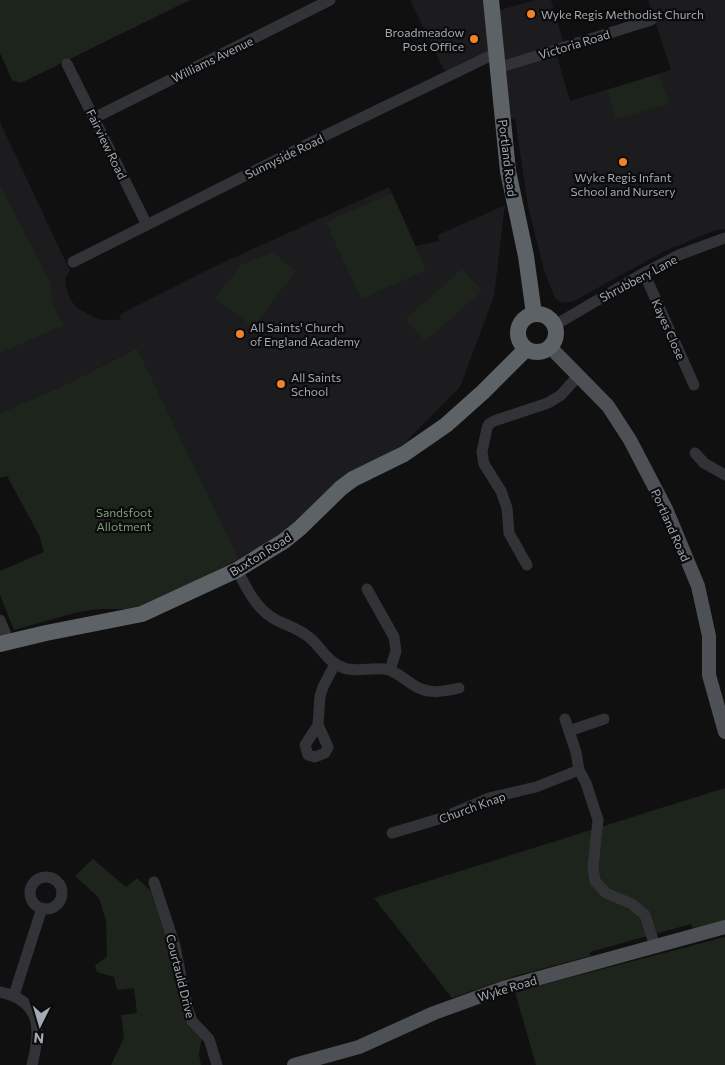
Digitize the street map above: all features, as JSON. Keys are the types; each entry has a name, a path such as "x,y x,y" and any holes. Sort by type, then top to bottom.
{"highway":[{"name":"Portland Road","path":"491,0 508,171 526,256 534,314"},
{"path":"534,314 544,314 555,325 556,337 550,348 541,352 526,349 518,338 519,326 527,316 534,314"},
{"name":"Buxton Road","path":"5,643 142,614 237,570 284,541 353,479 404,454 446,425 483,392 526,349"}],"main road":[{"name":"Portland Road","path":"550,348 608,406 630,440 666,509 694,578 709,636 709,675 725,732"},
{"name":"Wyke Road","path":"294,1065 359,1047 434,1013 471,999 725,927"}],"street":[{"name":"Williams Avenue","path":"94,118 330,0"},
{"name":"Victoria Road","path":"497,61 651,20"},
{"name":"Sunnyside Road","path":"73,262 322,137 497,61"},
{"name":"Fairview Road","path":"67,64 147,225"},
{"name":"Shrubbery Lane","path":"555,325 644,273 687,252 725,238"},
{"name":"Kayes Close","path":"644,273 694,385"},
{"path":"527,565 509,533 507,508 501,491 484,464 482,452 487,428 494,421 548,403 561,395 578,376"},
{"path":"695,453 704,463 725,475"},
{"path":"237,570 258,606 276,620 305,634 335,664 353,670 376,668 390,670 425,691 443,692 459,688"},
{"path":"367,590 394,637 396,650 390,670"},
{"path":"0,620 5,643"},
{"path":"318,725 320,696 335,664"},
{"path":"565,719 576,752 579,770 586,783 598,820 593,867 595,881 606,893 632,904 645,915 655,946"},
{"path":"569,731 604,719"},
{"name":"Church Knap","path":"392,832 442,818 488,798 536,787 579,770"},
{"name":"Courtauld Drive","path":"154,882 175,946 187,1007 192,1021 209,1039 217,1065"},
{"path":"14,995 42,908"},
{"path":"0,992 14,995 23,1000 29,1007 37,1024 37,1043 32,1065"}],"shaded area":[{"path":"410,0 489,0 497,51 448,72 443,68"},
{"name":"Wyke Regis Infant School and Nursery","path":"535,0 551,0 565,47 555,50 570,101 671,70 648,0 725,0 725,229 713,231 665,251 574,301 562,303 555,298 544,271 528,206 515,118 506,120 493,12"},
{"name":"All Saints' Church of England Academy","path":"0,122 70,271 66,277 65,284 70,299 76,307 102,320 121,320 119,315 209,269 389,187 415,246 439,241 438,235 505,205 494,296 460,387 405,443 350,477 280,536 239,559 137,348 71,382 0,413"}],"green space":[{"path":"0,0 190,0 21,83 12,80 0,53"},
{"path":"659,74 669,104 616,119 607,90"},
{"path":"0,185 50,282 54,305 64,325 0,353"},
{"path":"392,193 426,270 361,299 326,222"},
{"path":"272,252 296,271 253,327 215,298 241,265"},
{"path":"462,269 482,291 425,341 406,319"},
{"name":"Sandsfoot Allotment","path":"137,348 239,559 140,609 100,609 78,612 14,630 0,595 0,571 44,552 39,535 7,476 0,478 0,413 71,382"},
{"path":"725,788 725,921 693,928 691,924 590,952 590,956 515,976 452,998 374,898"},
{"path":"93,859 126,887 137,878 155,895 202,1036 199,1054 201,1065 111,1065 124,1038 121,1015 137,1013 134,988 117,990 114,977 97,972 95,965 107,957 106,920 99,898 75,876"},
{"path":"725,937 725,1065 536,1065 515,992"}],"place":[{"name":"Wyke Regis Methodist Church","path":"531,14"},
{"name":"Broadmeadow Post Office","path":"474,39"},
{"name":"Wyke Regis Infant School and Nursery","path":"623,162"},
{"name":"All Saints' Church of England Academy","path":"240,334"},
{"name":"All Saints School","path":"281,384"}]}
